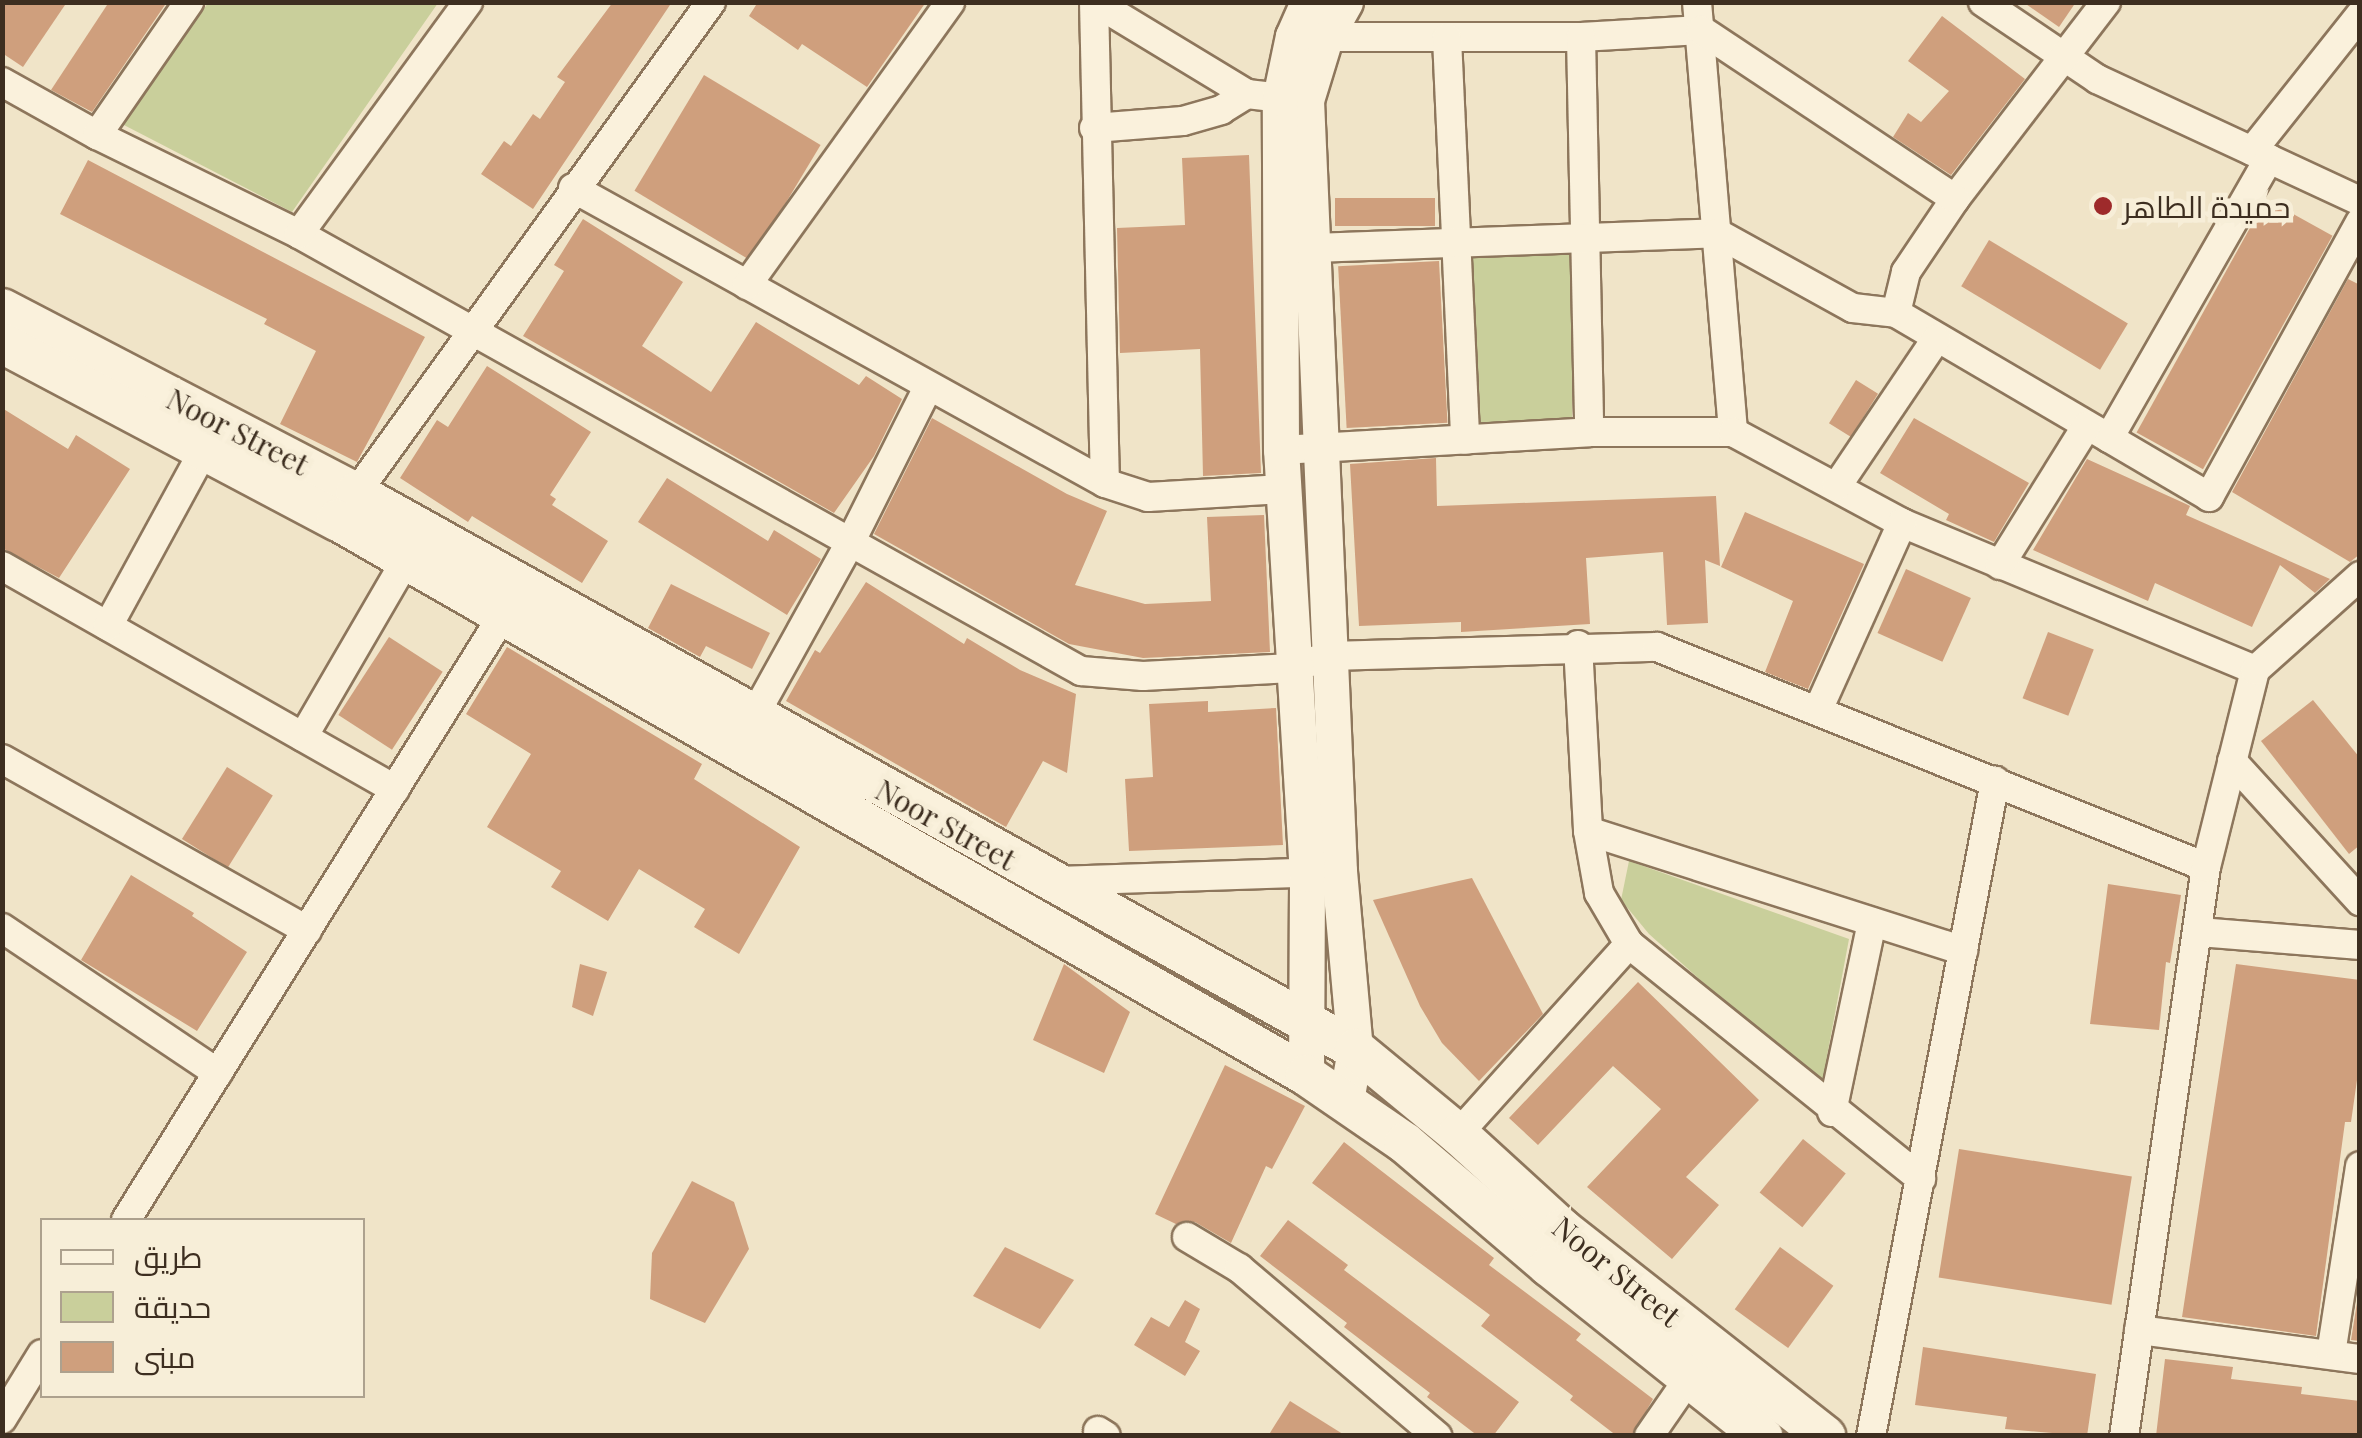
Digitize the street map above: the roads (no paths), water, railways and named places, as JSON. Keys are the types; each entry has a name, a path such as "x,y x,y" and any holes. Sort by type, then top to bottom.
{"main road":[{"name":"Noor Street","path":"2,309 346,507 754,716 1354,1049 1458,1134 1562,1229 1825,1436"},
{"name":"Noor Street","path":"3,344 204,450 346,507 406,560 1306,1074 1405,1143 1762,1436"}],"street":[{"path":"97,135 189,2"},
{"path":"298,234 468,2"},
{"path":"346,507 572,188 711,2"},
{"path":"747,286 950,2"},
{"path":"1105,483 1094,2 1278,98 1314,248 1330,656 1323,873 1306,1074"},
{"path":"1308,2 1309,37"},
{"path":"1345,2 1309,37 1278,98 1281,450 1292,668 1354,1049 1346,1102"},
{"path":"1982,2 2097,79 2360,201"},
{"path":"1896,313 1906,272 1955,199 2106,2"},
{"path":"2000,565 2097,432 2260,155 2360,15"},
{"path":"1309,37 1581,37 1699,16 1955,199"},
{"path":"1699,16 1733,432"},
{"path":"1581,37 1589,432"},
{"path":"1446,38 1464,440"},
{"path":"2,82 97,135 298,234 1081,671 1143,676 1292,668 1330,656 1656,646 2206,867"},
{"path":"1094,128 1183,121 1278,98"},
{"path":"572,188 1105,483 1148,498 1283,489"},
{"path":"1314,248 1717,233 1853,308 1896,313 2209,498 2360,222"},
{"path":"1837,486 1936,339"},
{"path":"754,716 850,542 928,387"},
{"path":"1281,450 1589,432 1733,432 1902,523 2255,670"},
{"path":"108,626 204,450"},
{"path":"1818,710 1902,523"},
{"path":"304,737 406,560"},
{"path":"2,566 395,789"},
{"path":"2124,1436 2206,867 2255,670 2359,578"},
{"path":"127,1218 503,615"},
{"path":"1578,646 1588,831 1599,893 1628,944 1832,1112 1920,1178"},
{"path":"2,759 307,930"},
{"path":"2232,761 2360,901"},
{"path":"1872,1436 1995,782"},
{"path":"1588,831 1963,951"},
{"path":"1050,881 1323,873"},
{"path":"1832,1112 1872,922"},
{"path":"2,928 218,1072"},
{"path":"2199,932 2360,945"},
{"path":"1458,1134 1628,944"},
{"path":"2331,1354 2358,1177"},
{"path":"1187,1238 1239,1268 1437,1436"},
{"path":"2139,1330 2360,1360"},
{"path":"2,1419 40,1357"},
{"path":"1649,1436 1689,1378"}],"place":[{"name":"حميدة الطاهر","path":"2103,206"}]}
